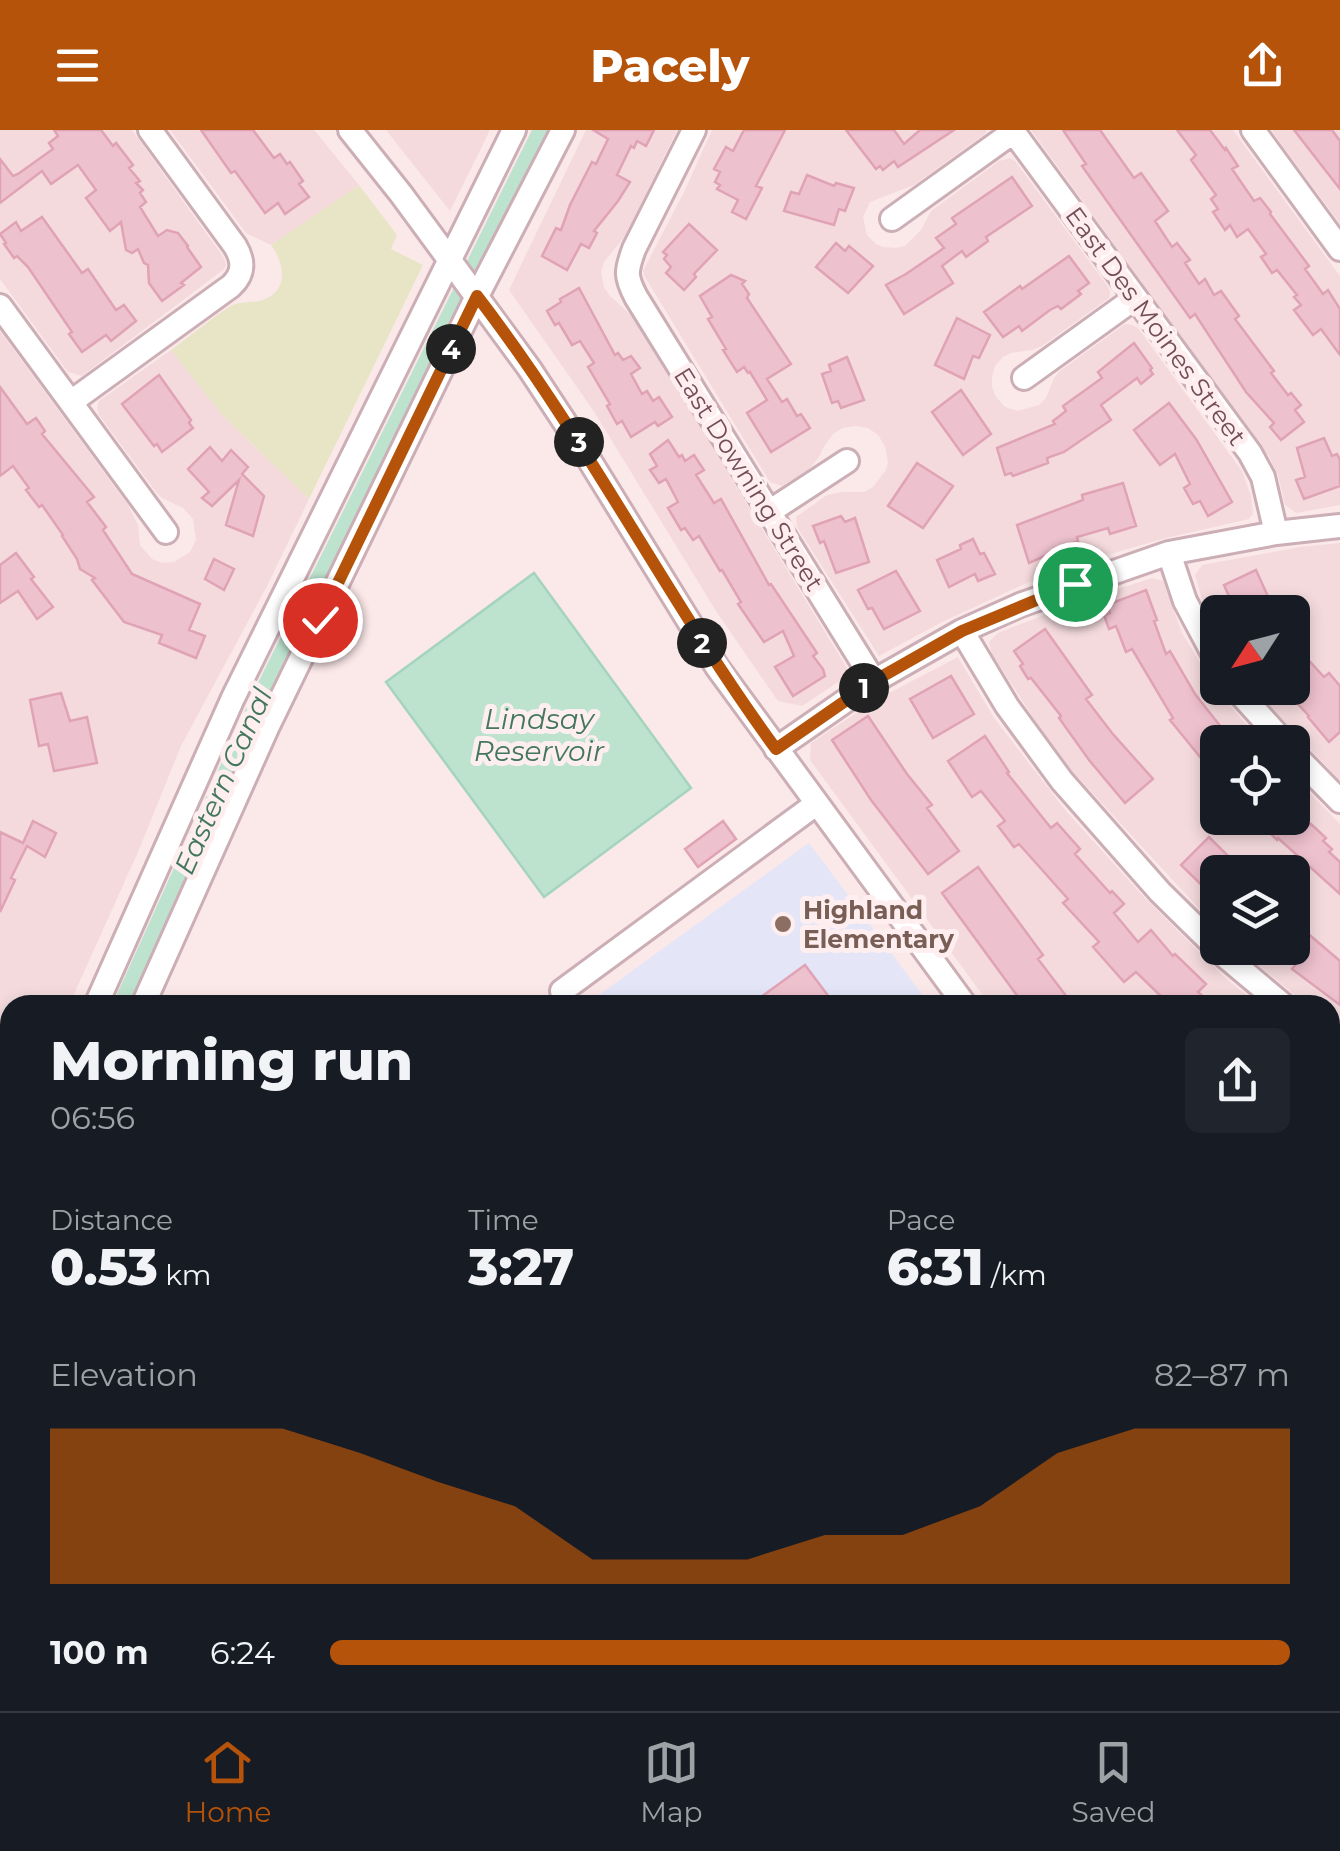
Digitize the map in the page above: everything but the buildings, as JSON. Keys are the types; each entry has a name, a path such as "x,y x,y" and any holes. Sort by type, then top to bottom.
{"street":[{"path":"71,402 231,286 240,275 242,260 235,246 150,130"},
{"path":"350,130 477,296 565,422 717,667 957,995"},
{"path":"100,995 233,698 514,130"},
{"path":"148,995 267,728 477,296 563,130"},
{"name":"East Downing Street","path":"694,130 634,249 626,277 874,681"},
{"path":"1252,130 1340,249"},
{"path":"892,219 1012,131"},
{"name":"East Des Moines Street","path":"1012,131 1250,453 1264,477 1276,533"},
{"path":"1024,378 1135,298"},
{"path":"0,306 166,532"},
{"path":"769,512 847,461"},
{"path":"776,749 874,681 962,631 1075,584 1169,553 1276,533 1340,526"},
{"path":"1169,553 1185,602 1200,630"},
{"path":"962,631 1008,706 1062,781 1160,892 1271,995"},
{"path":"1250,705 1269,725"},
{"path":"1310,770 1340,801"},
{"path":"562,991 816,804"}],"shaded area":[{"path":"0,130 132,130 224,258 223,270 82,376 68,372 0,279"},
{"path":"170,130 314,130 359,185 271,245 246,233"},
{"path":"386,130 490,130 450,211"},
{"path":"586,130 677,130 626,235 604,262 604,287 632,316 847,668 844,678 802,706 778,701 716,611 593,410 509,290"},
{"path":"712,130 987,130 914,185 870,202 863,217 867,235 883,247 905,246 921,230 931,211 999,161 1015,161 1110,293 1109,298 1042,346 1003,357 992,377 996,397 1005,407 1018,411 1039,405 1060,371 1125,324 1132,325 1242,471 1253,514 1249,519 1162,539 1029,582 879,656 797,527 796,517 827,495 864,492 873,487 886,470 885,446 868,428 842,428 833,434 808,470 782,486 770,482 643,271"},
{"path":"1031,130 1233,130 1340,276 1340,505 1296,513 1285,505 1270,458"},
{"path":"1272,130 1340,130 1340,224 1279,141"},
{"path":"359,185 397,235 391,249 423,265 309,499 223,416 171,350 229,307 259,301 276,292 282,270 271,245"},
{"path":"0,331 128,505 138,525 140,545 152,559 162,563 174,562 190,552 196,540 193,519 156,492 97,408 99,401 171,350 223,416 309,499 181,746 74,995 0,995"},
{"path":"1340,543 1340,781 1310,749 1310,725 1288,725 1270,705 1310,705 1310,595 1201,595 1195,575 1202,565"},
{"path":"1152,578 1163,581 1182,633 1200,663 1200,705 1229,705 1247,725 1200,725 1200,835 1310,835 1310,793 1340,824 1340,995 1295,995 1259,965 1310,965 1310,855 1200,855 1200,910 1072,771 1044,734 992,654 989,642 998,633"},
{"path":"958,657 994,718 1066,811 1200,953 1200,965 1212,965 1246,995 983,995 810,760 811,743 876,700"},
{"name":"Highland Elementary","path":"809,843 923,995 599,995"}],"water":[{"name":"Lindsay Reservoir","path":"534,573 691,788 544,897 386,682"}],"waterway":[{"name":"Eastern Canal","path":"127,995 262,695 542,130"}],"place":[{"name":"Highland Elementary","path":"783,924"}],"route":[{"path":"320,620 477,296 586,452 717,667 776,749 874,681 962,631 1075,584"}]}
